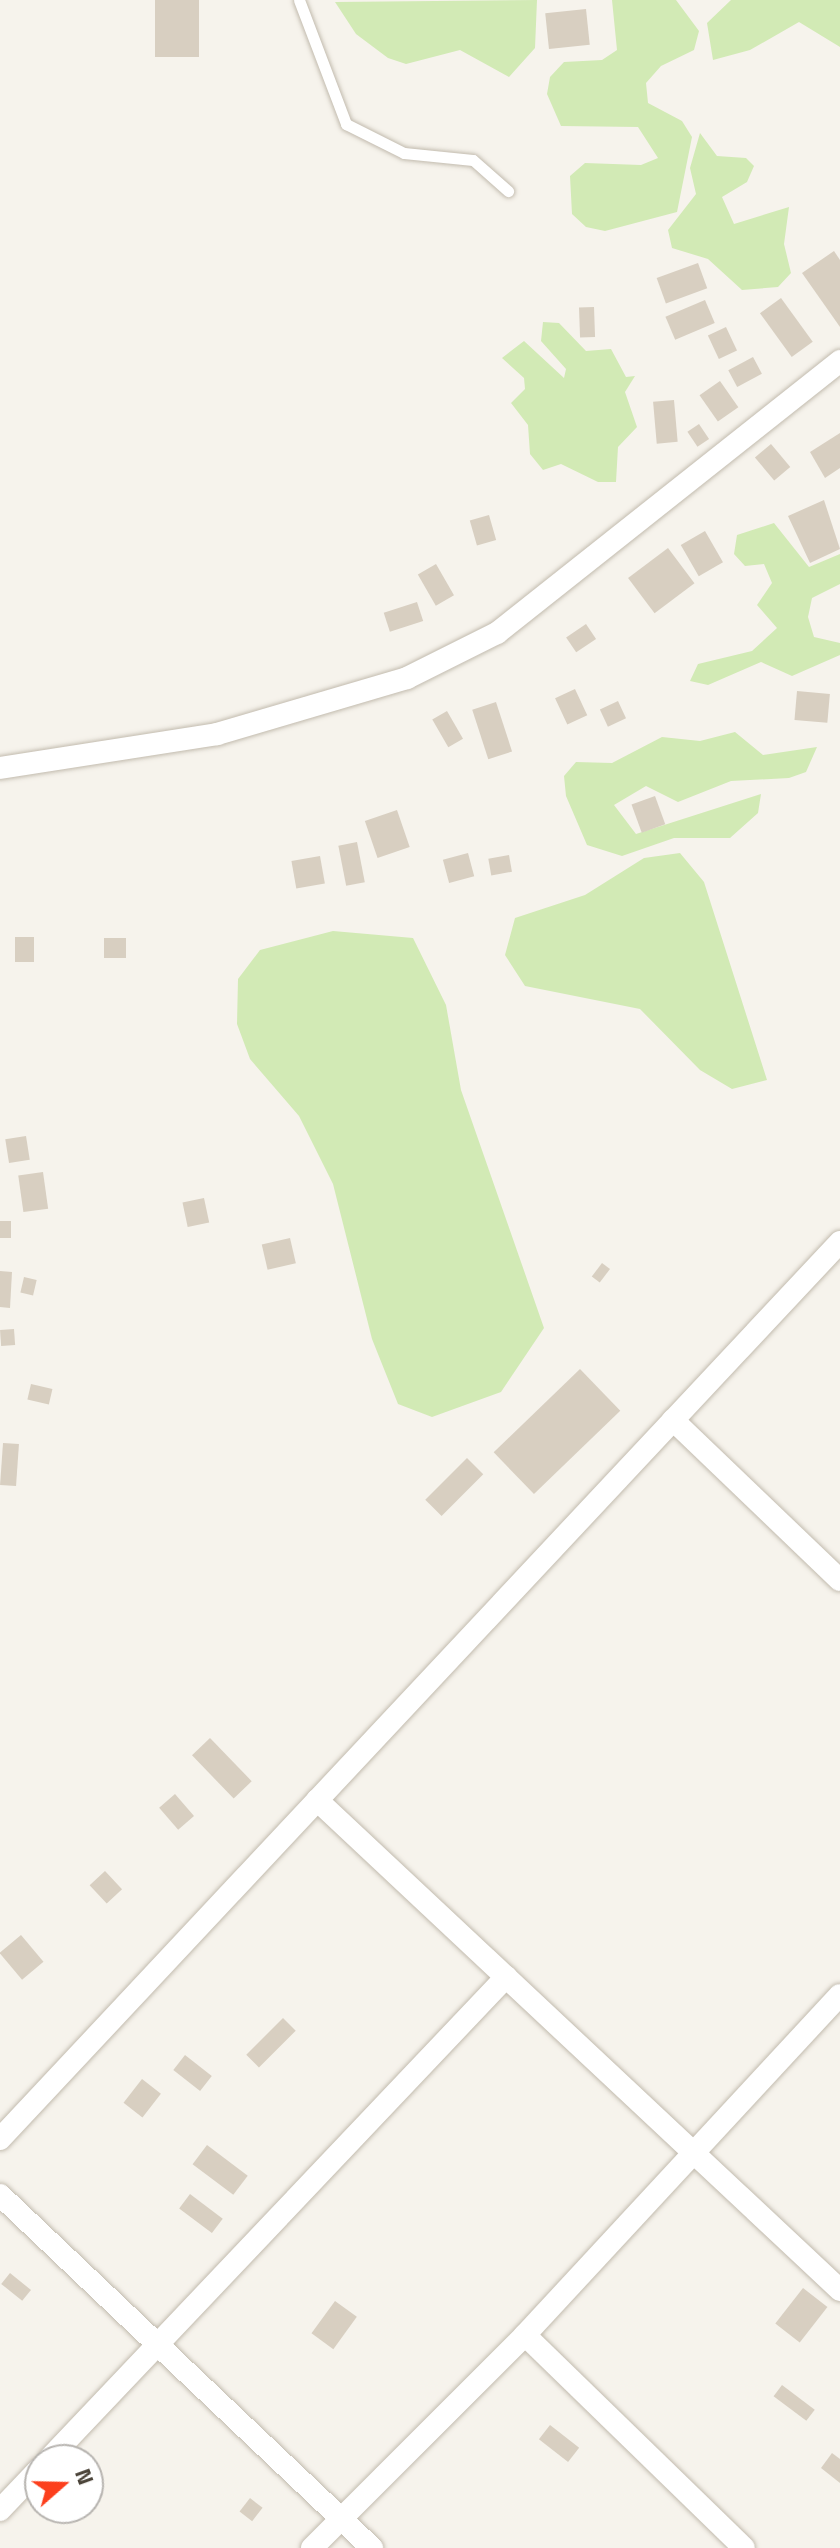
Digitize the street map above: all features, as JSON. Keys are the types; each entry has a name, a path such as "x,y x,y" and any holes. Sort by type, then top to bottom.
{"street":[{"path":"0,768 217,734 407,678 497,633 840,361"},
{"path":"0,2139 840,1242"},
{"path":"673,1420 840,1580"},
{"path":"317,1800 840,2290"},
{"path":"63,2444 506,1977"},
{"path":"312,2548 525,2335 840,1995"},
{"path":"0,2195 372,2548"},
{"path":"525,2335 744,2548"},
{"path":"0,2510 24,2485"}],"lane":[{"path":"299,0 346,124 404,153 473,160 508,191"}],"green space":[{"path":"537,0 535,48 509,77 460,50 406,64 388,58 356,34 335,2"},
{"path":"612,0 676,0 699,31 694,50 661,66 646,83 648,103 682,121 692,137 677,212 605,231 586,227 572,214 570,176 585,163 641,165 658,158 638,127 561,126 547,94 550,77 564,62 602,60 617,50"},
{"path":"731,0 840,0 840,47 799,22 750,50 713,60 707,23"},
{"path":"700,133 717,156 746,158 754,166 747,182 722,197 734,224 789,207 784,244 791,273 778,287 742,290 708,259 672,248 668,230 696,194 690,168"},
{"path":"543,322 559,323 586,351 611,349 626,377 635,376 625,392 637,427 618,447 616,482 598,482 561,464 543,470 530,454 528,425 511,403 525,389 524,378 502,358 524,341 564,378 566,369 541,341"},
{"path":"774,523 809,567 840,554 840,584 812,598 808,617 814,637 840,643 840,655 792,676 761,662 708,685 690,681 698,664 752,651 777,628 757,605 772,583 764,564 745,566 734,554 737,535"},
{"path":"735,732 763,755 817,747 806,772 789,778 731,781 678,802 646,786 614,805 636,834 761,794 758,813 730,838 674,838 622,856 587,845 566,796 564,776 576,762 612,763 662,737 700,741"},
{"path":"680,853 704,882 767,1080 732,1089 700,1070 640,1009 525,986 505,955 515,918 585,895 644,858"},
{"path":"333,931 413,938 446,1005 461,1090 544,1328 501,1392 432,1417 398,1404 372,1339 333,1184 299,1116 250,1059 237,1024 238,979 260,950"}],"building":[{"path":"155,0 199,0 199,57 155,57"},
{"path":"586,9 590,45 549,49 545,13"},
{"path":"834,251 840,260 840,327 802,273"},
{"path":"698,263 707,288 666,303 657,278"},
{"path":"781,298 813,342 792,357 760,313"},
{"path":"705,300 715,323 675,340 665,317"},
{"path":"594,307 595,337 580,338 579,308"},
{"path":"726,327 737,351 719,359 708,335"},
{"path":"753,357 762,374 737,387 728,370"},
{"path":"720,381 738,407 718,422 700,395"},
{"path":"674,400 678,442 657,444 653,402"},
{"path":"699,424 709,439 697,447 687,432"},
{"path":"840,433 840,468 825,478 810,452"},
{"path":"771,444 790,467 774,480 755,457"},
{"path":"824,500 840,549 810,563 788,516"},
{"path":"489,515 496,540 477,546 470,521"},
{"path":"705,531 723,562 699,576 681,545"},
{"path":"668,548 694,583 655,613 628,578"},
{"path":"436,564 454,595 436,606 418,574"},
{"path":"417,602 423,621 390,632 384,613"},
{"path":"586,624 596,639 576,652 566,637"},
{"path":"575,689 587,715 567,725 555,698"},
{"path":"797,691 830,694 827,723 794,720"},
{"path":"618,701 626,718 608,727 600,709"},
{"path":"496,702 512,751 488,759 472,710"},
{"path":"447,711 463,739 448,747 432,720"},
{"path":"655,796 665,824 642,833 632,805"},
{"path":"397,810 410,847 378,858 365,821"},
{"path":"357,842 365,882 346,886 338,846"},
{"path":"468,853 474,876 449,883 443,860"},
{"path":"509,855 512,872 491,875 488,859"},
{"path":"320,856 325,884 296,889 291,861"},
{"path":"15,937 34,937 34,962 15,962"},
{"path":"104,938 126,938 126,958 104,958"},
{"path":"26,1136 30,1160 9,1163 5,1139"},
{"path":"43,1172 48,1209 23,1212 18,1175"},
{"path":"204,1198 209,1222 188,1227 182,1203"},
{"path":"0,1221 11,1221 11,1238 0,1238"},
{"path":"290,1238 296,1263 268,1270 262,1245"},
{"path":"602,1263 610,1269 600,1283 592,1277"},
{"path":"0,1271 12,1272 10,1308 0,1307"},
{"path":"24,1277 37,1280 33,1296 20,1293"},
{"path":"14,1329 15,1345 1,1346 0,1330"},
{"path":"580,1369 620,1411 534,1494 494,1452"},
{"path":"31,1384 52,1389 49,1405 27,1400"},
{"path":"3,1443 19,1444 16,1486 0,1485"},
{"path":"467,1458 483,1474 442,1516 425,1500"},
{"path":"210,1738 252,1781 234,1799 192,1755"},
{"path":"175,1794 194,1816 178,1830 159,1808"},
{"path":"105,1871 122,1889 107,1904 90,1885"},
{"path":"21,1935 43,1962 22,1980 0,1954"},
{"path":"283,2018 296,2031 259,2067 246,2055"},
{"path":"185,2055 212,2076 200,2091 173,2070"},
{"path":"142,2079 161,2094 142,2117 124,2103"},
{"path":"207,2145 248,2176 233,2195 193,2164"},
{"path":"190,2194 223,2219 212,2233 179,2208"},
{"path":"10,2273 31,2290 22,2301 1,2284"},
{"path":"803,2288 827,2307 800,2343 775,2323"},
{"path":"335,2301 357,2317 333,2349 311,2333"},
{"path":"782,2385 815,2410 806,2421 774,2396"},
{"path":"550,2425 579,2448 568,2462 539,2439"},
{"path":"832,2453 840,2459 840,2483 821,2468"},
{"path":"250,2498 263,2508 252,2521 240,2511"}]}
